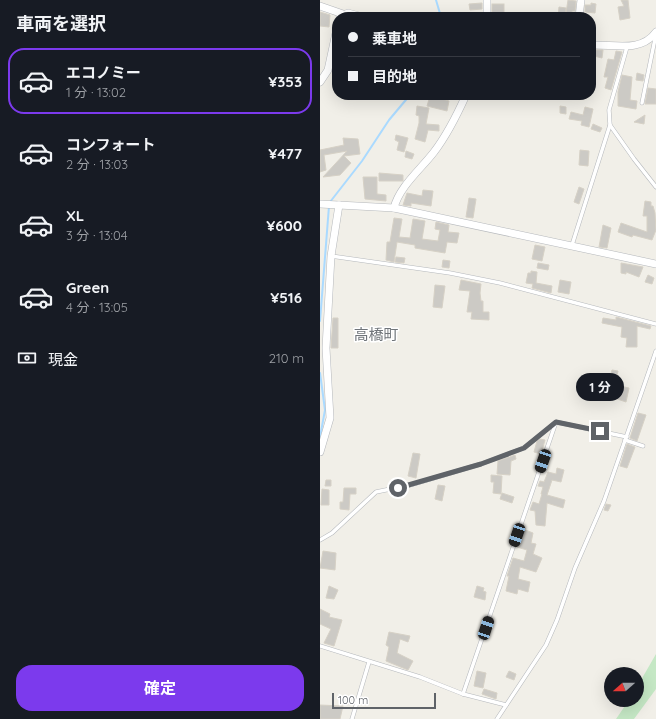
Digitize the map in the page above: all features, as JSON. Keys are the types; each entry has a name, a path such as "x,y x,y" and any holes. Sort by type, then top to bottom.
{"street":[{"path":"487,0 487,12"},
{"path":"580,12 581,0"},
{"path":"320,6 333,12"},
{"path":"596,45 627,47 647,42 656,32"},
{"path":"320,82 328,70 332,51"},
{"path":"394,208 406,186 434,152 448,131 464,100"},
{"path":"321,204 394,208 656,264"},
{"path":"320,452 330,418 326,348 331,256 337,205"}],"lane":[{"path":"642,103 656,32"},
{"path":"571,247 585,210 610,125 609,110 627,47"},
{"path":"610,125 634,160 656,187"},
{"path":"331,256 450,273 500,284 656,324"},
{"path":"497,719 546,645 557,620 575,568 601,507 656,351"},
{"path":"556,422 626,439 643,446"},
{"path":"320,540 332,533 376,492 410,485 481,464 524,448 556,422"},
{"path":"463,694 556,422"},
{"path":"320,646 420,677 463,694 506,705"},
{"path":"352,719 369,662"}],"green space":[{"path":"656,654 656,689 644,705 644,675"},
{"path":"624,707 643,707 634,719 616,719"}],"building":[{"path":"568,0 576,1 575,11 566,12"},
{"path":"621,0 628,0 630,18 620,20 618,7 624,6"},
{"path":"482,3 482,9 470,10 469,4"},
{"path":"591,3 596,4 595,12 585,12 585,5 591,5"},
{"path":"492,4 504,4 504,12 492,12"},
{"path":"559,7 566,8 566,12 558,12"},
{"path":"320,12 330,15 329,27 320,26"},
{"path":"596,50 603,50 602,58 596,56"},
{"path":"616,51 622,52 611,90 605,88 608,77 604,77 608,59 614,60"},
{"path":"637,73 644,75 643,81 636,80"},
{"path":"622,75 632,77 630,100 637,101 636,109 618,106 618,92"},
{"path":"648,88 656,89 656,104 645,104"},
{"path":"429,100 449,101 447,111 427,106"},
{"path":"417,106 429,108 426,124 439,125 439,131 428,130 425,142 415,139 419,123 419,116 416,115"},
{"path":"560,106 566,107 566,114 560,113"},
{"path":"585,107 593,109 589,127 581,125 582,121 569,119 571,112 583,115"},
{"path":"645,115 644,124 634,122"},
{"path":"593,124 602,128 600,132 591,129"},
{"path":"396,135 408,138 404,152 397,150 399,142 395,140"},
{"path":"343,138 358,139 360,154 344,156 351,163 340,175 323,177 347,151 324,155 326,170 320,172 320,150 344,145"},
{"path":"580,150 589,151 588,166 579,165"},
{"path":"406,151 414,154 412,159 405,157"},
{"path":"379,173 403,175 403,181 379,181"},
{"path":"363,177 377,177 377,194 386,195 386,201 365,199"},
{"path":"579,187 584,189 579,204 574,202"},
{"path":"423,190 433,191 431,206 411,203 411,206 403,205 407,193 422,196"},
{"path":"469,198 476,199 473,218 466,217"},
{"path":"645,201 651,202 651,206 653,206 655,213 656,230 652,240 633,235 632,237 618,232 621,223 647,232 647,216 643,216"},
{"path":"394,218 402,219 399,237 410,238 413,219 425,221 422,239 438,241 440,230 435,229 436,222 449,225 448,232 459,233 457,243 447,242 445,253 415,248 415,245 397,242 394,262 386,260 387,242 390,242"},
{"path":"603,225 611,228 607,248 599,247"},
{"path":"535,245 545,247 542,261 532,259"},
{"path":"396,257 405,258 404,263 395,262"},
{"path":"443,260 450,261 449,268 442,267"},
{"path":"538,263 549,265 548,270 537,268"},
{"path":"621,263 643,267 639,277 626,272 626,274 621,273"},
{"path":"531,271 537,272 536,283 552,286 551,293 532,288 533,284 526,283 528,273 531,273"},
{"path":"648,275 654,278 652,284 645,282"},
{"path":"461,280 481,284 480,293 481,301 483,301 483,312 489,312 489,320 471,319 472,312 467,312 470,291 459,290"},
{"path":"560,280 571,282 569,294 558,292"},
{"path":"435,285 445,286 442,308 433,307"},
{"path":"616,317 651,326 650,329 637,326 637,347 626,347 627,338 621,337 622,327 602,323 603,318 616,320"},
{"path":"333,318 338,318 338,348 331,348"},
{"path":"612,370 618,371 615,385 629,388 626,402 606,395"},
{"path":"638,413 646,415 637,441 630,438"},
{"path":"540,439 545,440 541,454 534,452 537,441"},
{"path":"627,444 635,447 627,468 620,466"},
{"path":"413,453 420,454 416,478 408,476"},
{"path":"515,455 516,459 511,461 510,475 497,474 498,461"},
{"path":"557,468 564,470 561,482 552,480 547,495 565,500 563,508 547,503 545,526 536,525 535,511 530,510 533,502 539,504 543,487 538,486 540,481 544,482 548,472 556,474"},
{"path":"491,475 502,476 501,494 493,493 494,482 491,482"},
{"path":"326,480 331,480 331,486 325,486"},
{"path":"438,485 445,486 442,501 435,499"},
{"path":"344,488 356,488 356,494 350,494 349,510 340,509 340,502 343,502"},
{"path":"322,489 329,490 329,505 321,505"},
{"path":"502,493 514,497 512,503 500,499"},
{"path":"606,504 611,505 608,511 604,510"},
{"path":"523,529 533,533 531,543 536,544 533,554 542,558 536,572 520,567 518,579 530,582 528,592 518,589 517,594 506,591 509,576 507,576 513,558 524,561 527,550 517,547"},
{"path":"323,551 336,553 335,570 320,568"},
{"path":"329,586 338,590 334,599 326,598"},
{"path":"477,586 484,588 483,591 486,592 485,600 474,597"},
{"path":"320,609 330,614 329,617 342,620 334,646 324,643 331,629 320,624"},
{"path":"389,632 410,636 408,642 400,639 397,653 413,661 408,670 386,661 389,647 386,645"},
{"path":"477,671 486,673 483,688 474,686"},
{"path":"509,671 516,674 514,680 506,677"},
{"path":"484,689 497,693 496,699 482,694"},
{"path":"320,705 343,706 340,719 320,719"}],"waterway":[{"path":"436,0 440,12"},
{"path":"330,202 362,161 389,120 406,100"},
{"path":"320,321 329,206"},
{"path":"320,373 325,410 320,437"}],"district":[{"name":"高橋町","path":"376,335"}],"route":[{"path":"398,488 481,464 524,448 535,440 549,426 556,422 600,431"}]}
